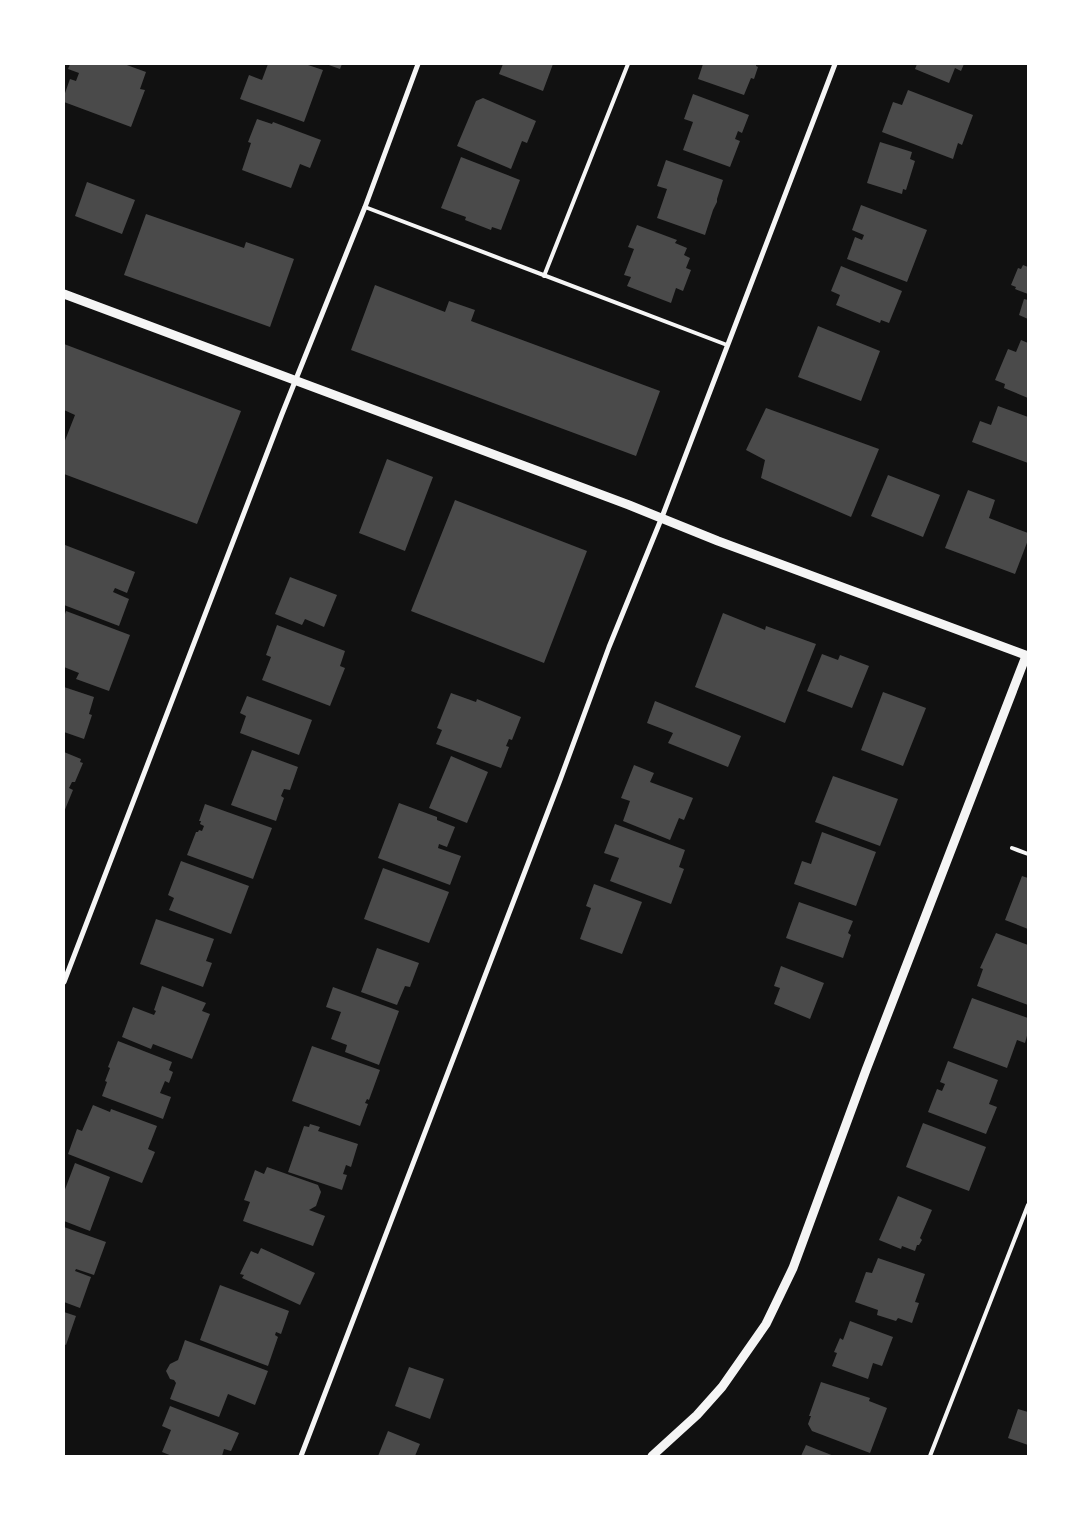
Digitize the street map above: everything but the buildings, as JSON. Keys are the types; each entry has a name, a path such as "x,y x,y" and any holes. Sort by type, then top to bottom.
{"street":[{"path":"64,982 295,380 365,207 418,64"},
{"path":"301,1456 560,780 609,647 662,517 726,345 835,64"},
{"path":"64,294 662,517 727,544 1028,654 870,1061 793,1268 766,1324 722,1387 697,1415 652,1456"}],"lane":[{"path":"544,276 628,64"},
{"path":"365,207 726,345"},
{"path":"1012,848 1028,854"},
{"path":"930,1456 1028,1205"}]}
